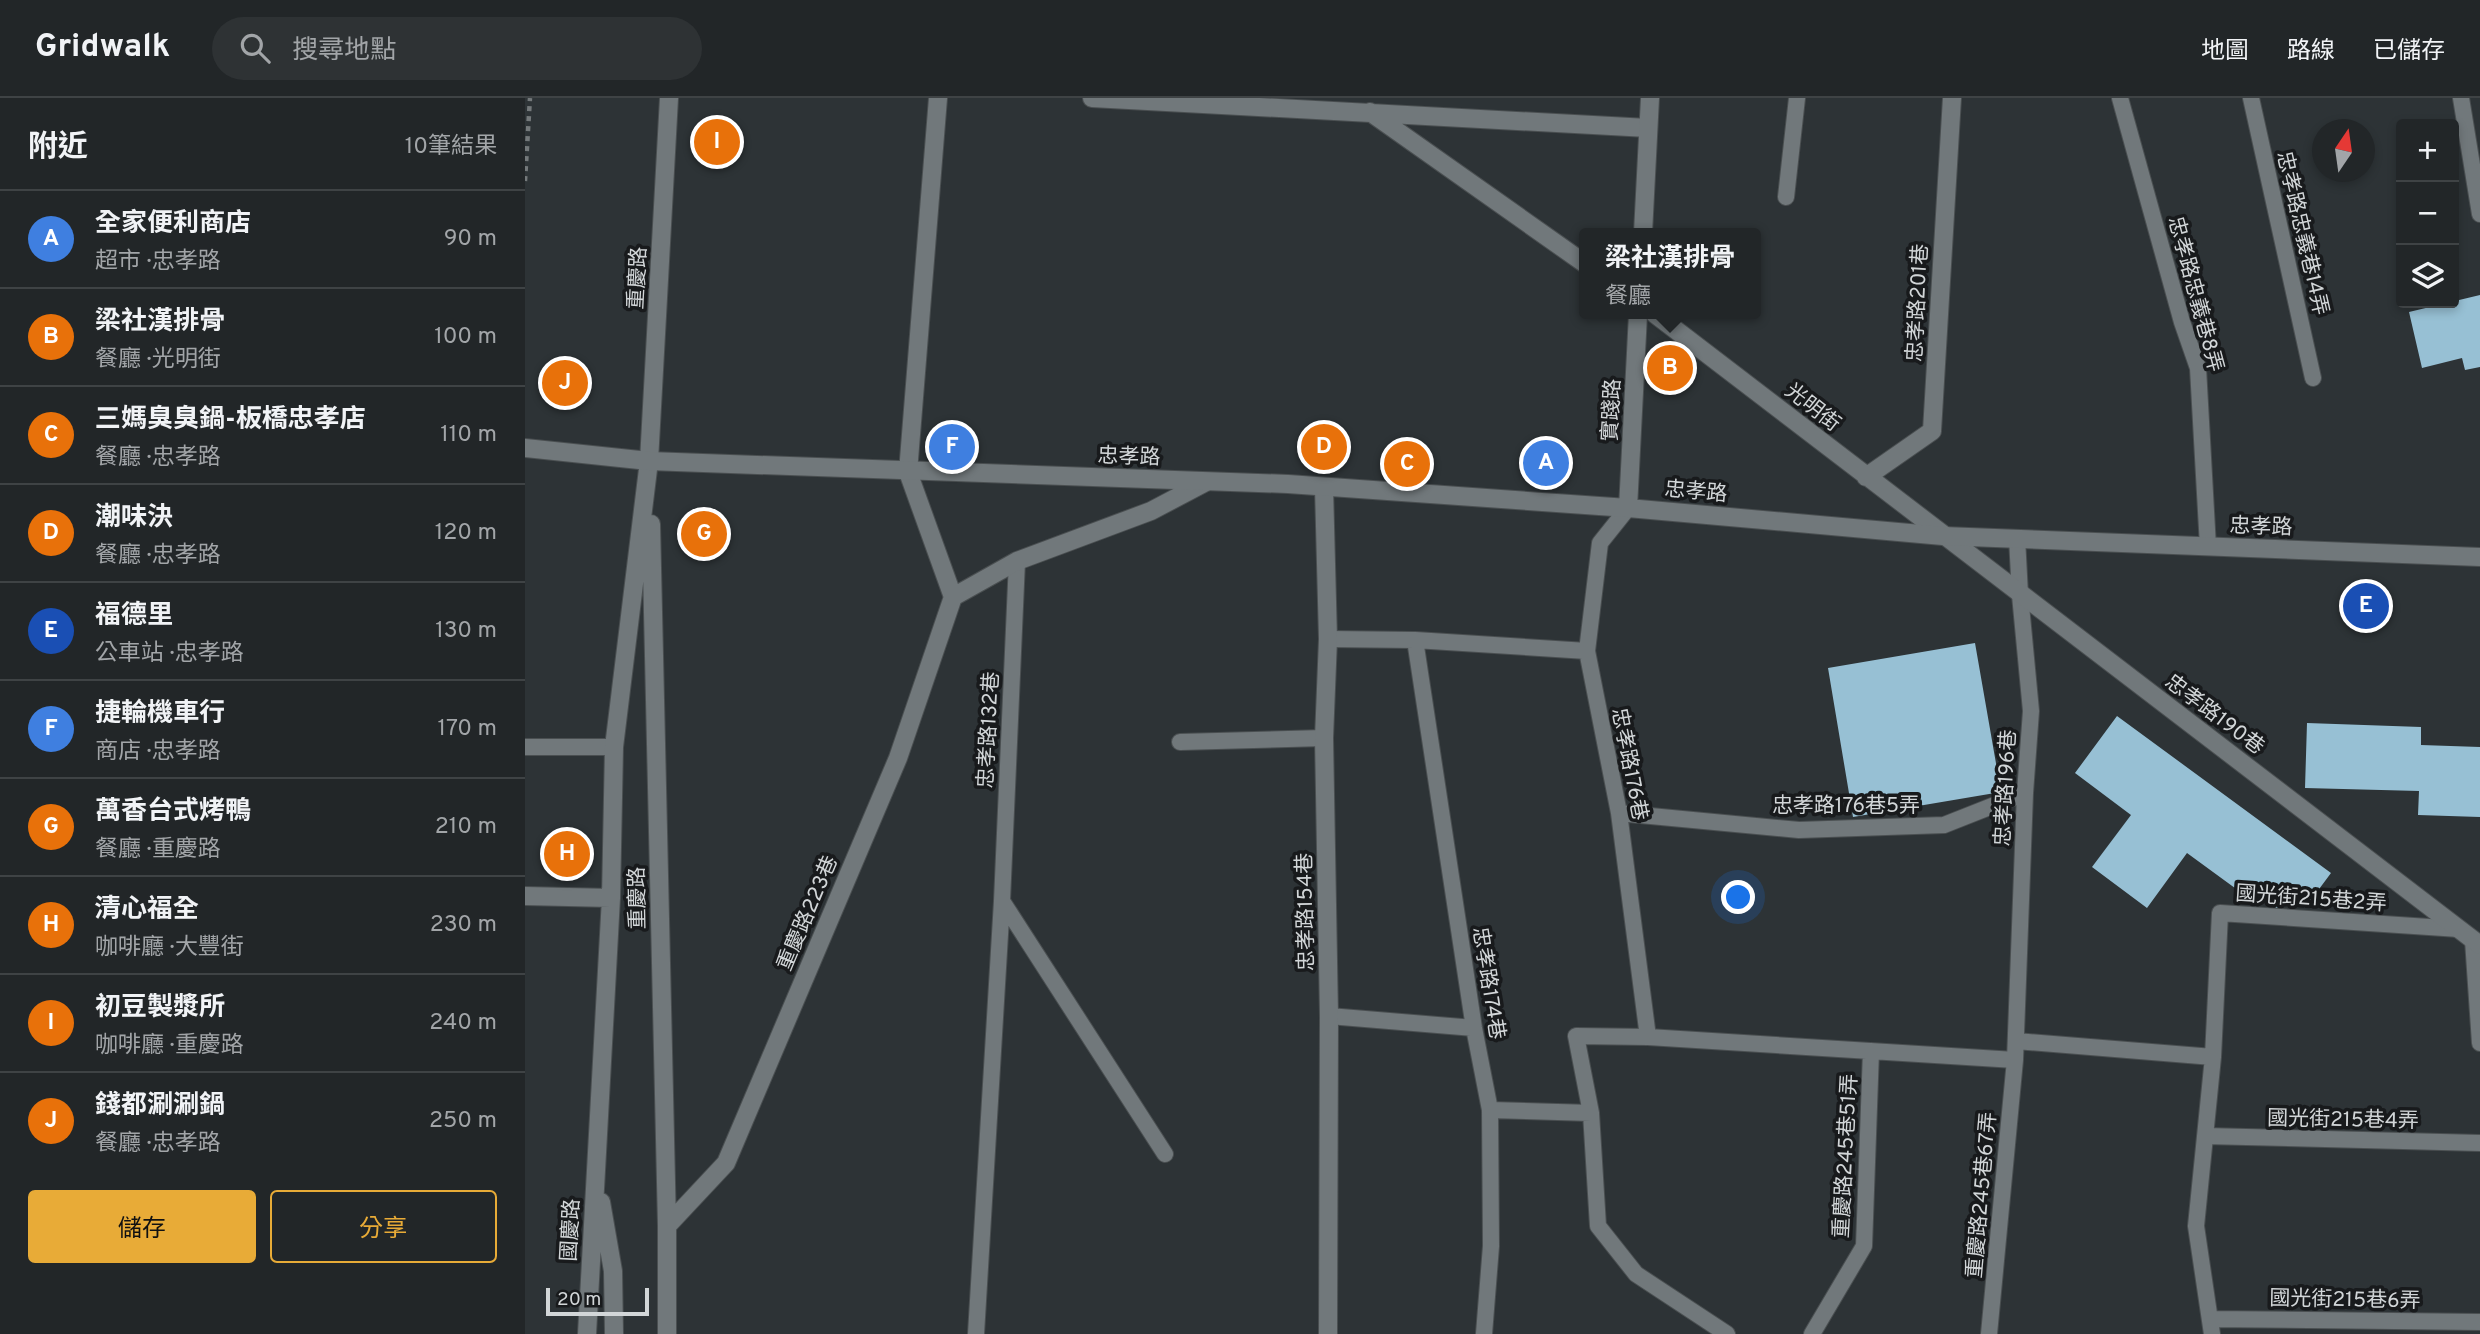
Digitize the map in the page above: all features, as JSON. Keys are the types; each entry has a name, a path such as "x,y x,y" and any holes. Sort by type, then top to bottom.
{"street":[{"name":"重慶路","path":"596,1171 611,898 614,747 649,461 669,98"},
{"path":"938,98 908,472 953,597 1017,561 1151,511 1206,482"},
{"path":"1091,98 1648,128"},
{"path":"1643,228 1650,98"},
{"name":"忠孝路201巷","path":"1866,477 1932,431 1952,98"},
{"path":"1370,112 1579,259"},
{"name":"實踐路","path":"1628,508 1638,319"},
{"name":"光明街","path":"1661,319 1943,536"},
{"name":"忠孝路","path":"525,448 649,461 1288,484 1628,508 1943,536 2480,557"},
{"name":"重慶路","path":"649,461 667,1226 667,1334"},
{"name":"忠孝路154巷","path":"1324,488 1328,639 1324,738 1329,1016 1328,1334"},
{"name":"忠孝路190巷","path":"1943,536 2477,942"},
{"name":"重慶路223巷","path":"667,1226 726,1163 898,758 953,597"},
{"path":"525,896 611,898"},
{"path":"596,1171 613,1270 614,1334"},
{"name":"國慶路","path":"587,1334 596,1171"}],"lane":[{"path":"1786,197 1797,98"},
{"name":"忠孝路忠義巷8弄","path":"2120,98 2198,368 2207,547"},
{"name":"忠孝路忠義巷14弄","path":"2251,98 2313,378"},
{"path":"2461,98 2480,214"},
{"name":"忠孝路176巷","path":"1628,508 1600,543 1587,651 1619,813 1648,1037"},
{"name":"忠孝路196巷","path":"2015,1060 2025,793 2031,711 2017,538"},
{"name":"忠孝路132巷","path":"976,1334 1002,901 1017,561"},
{"path":"1328,639 1415,640 1587,651"},
{"name":"忠孝路174巷","path":"1415,640 1474,1028 1490,1110 1491,1246 1484,1334"},
{"path":"1180,742 1324,738"},
{"path":"525,747 614,747"},
{"name":"忠孝路176巷5弄","path":"1619,813 1799,830 1944,825 2025,793"},
{"path":"1002,901 1165,1154"},
{"name":"國光街215巷2弄","path":"2213,1057 2220,913 2459,929"},
{"path":"2477,942 2480,1043"},
{"path":"1329,1016 1474,1028"},
{"path":"1727,1334 1636,1274 1598,1226 1591,1113 1576,1036 1648,1037 2015,1060"},
{"path":"2016,1041 2213,1057 2196,1226 2211,1326"},
{"name":"重慶路245巷51弄","path":"1812,1334 1864,1246 1871,1051"},
{"name":"重慶路245巷67弄","path":"1989,1334 2015,1060"},
{"path":"1490,1110 1591,1113"},
{"name":"國光街215巷4弄","path":"2205,1136 2480,1143"},
{"name":"國光街215巷6弄","path":"2211,1326 2480,1322"}],"path":[{"path":"525,181 530,98"}],"building":[{"path":"2480,295 2480,367 2465,370 2462,358 2422,368 2409,312 2426,308 2459,308 2459,300"},
{"path":"1975,643 2001,792 1853,817 1828,668"},
{"path":"2117,716 2331,873 2305,908 2289,896 2279,910 2244,884 2239,891 2187,853 2147,908 2092,867 2131,815 2075,773"},
{"path":"2307,723 2421,727 2421,745 2480,747 2480,817 2418,815 2419,791 2305,788"}],"place":[{"name":"初豆製漿所","path":"717,142"},
{"name":"梁社漢排骨","path":"1670,368"},
{"name":"錢都涮涮鍋","path":"565,383"},
{"name":"捷輪機車行","path":"952,447"},
{"name":"潮味決","path":"1324,447"},
{"name":"全家便利商店","path":"1546,463"},
{"name":"三媽臭臭鍋-板橋忠孝店","path":"1407,464"},
{"name":"萬香台式烤鴨","path":"704,534"},
{"name":"福德里","path":"2366,606"},
{"name":"清心福全","path":"567,854"}]}
